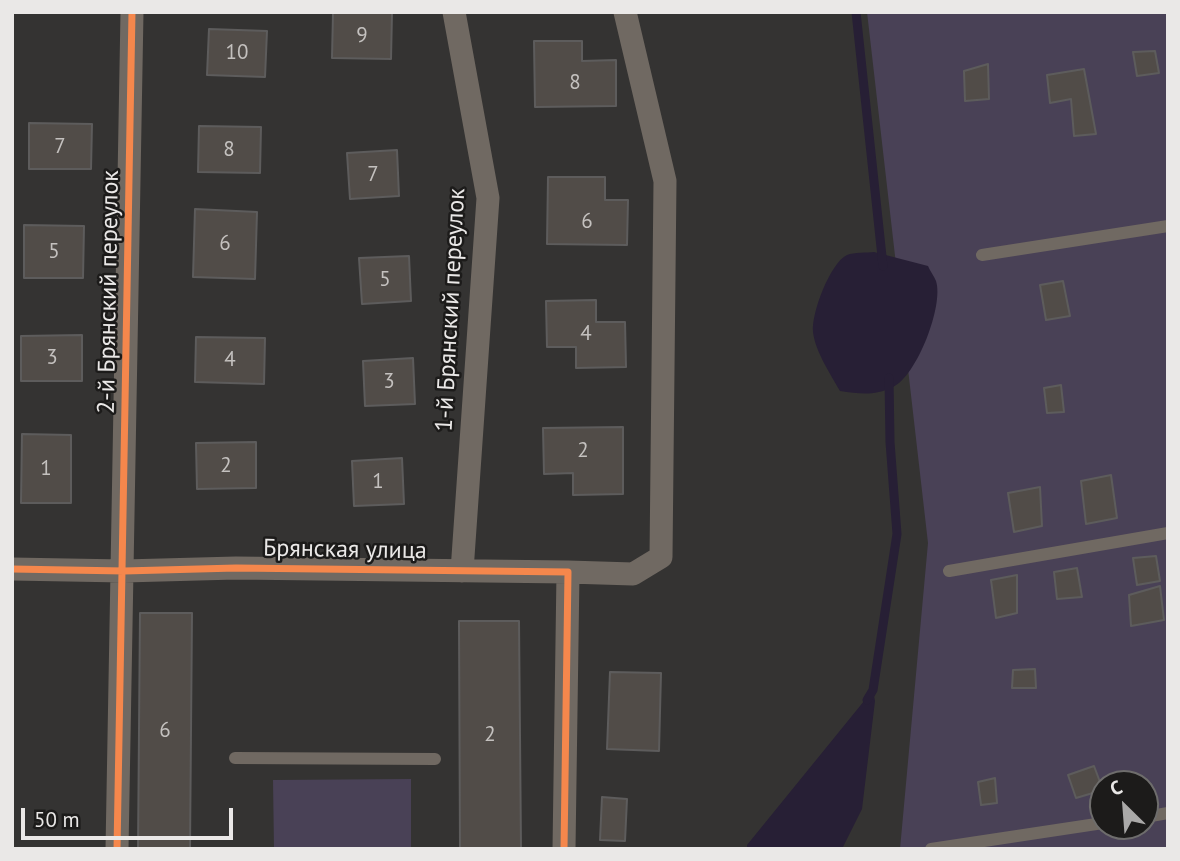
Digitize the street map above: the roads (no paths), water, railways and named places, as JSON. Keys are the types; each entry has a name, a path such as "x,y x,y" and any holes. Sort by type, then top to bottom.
{"street":[{"name":"2-й Брянский переулок","path":"124,571 132,12"},
{"name":"1-й Брянский переулок","path":"454,12 488,198 462,570"},
{"name":"Брянская улица","path":"12,569 124,571 236,568 633,574 660,557 665,181 625,12"},
{"path":"117,849 124,571"},
{"path":"564,849 568,572"}],"lane":[{"path":"982,255 1168,226"},
{"path":"949,571 1168,533"},
{"path":"235,758 435,759"},
{"path":"931,849 1089,825"}],"waterway":[{"path":"856,12 883,266"},
{"path":"867,700 873,690 897,534 890,442 889,378"}]}
